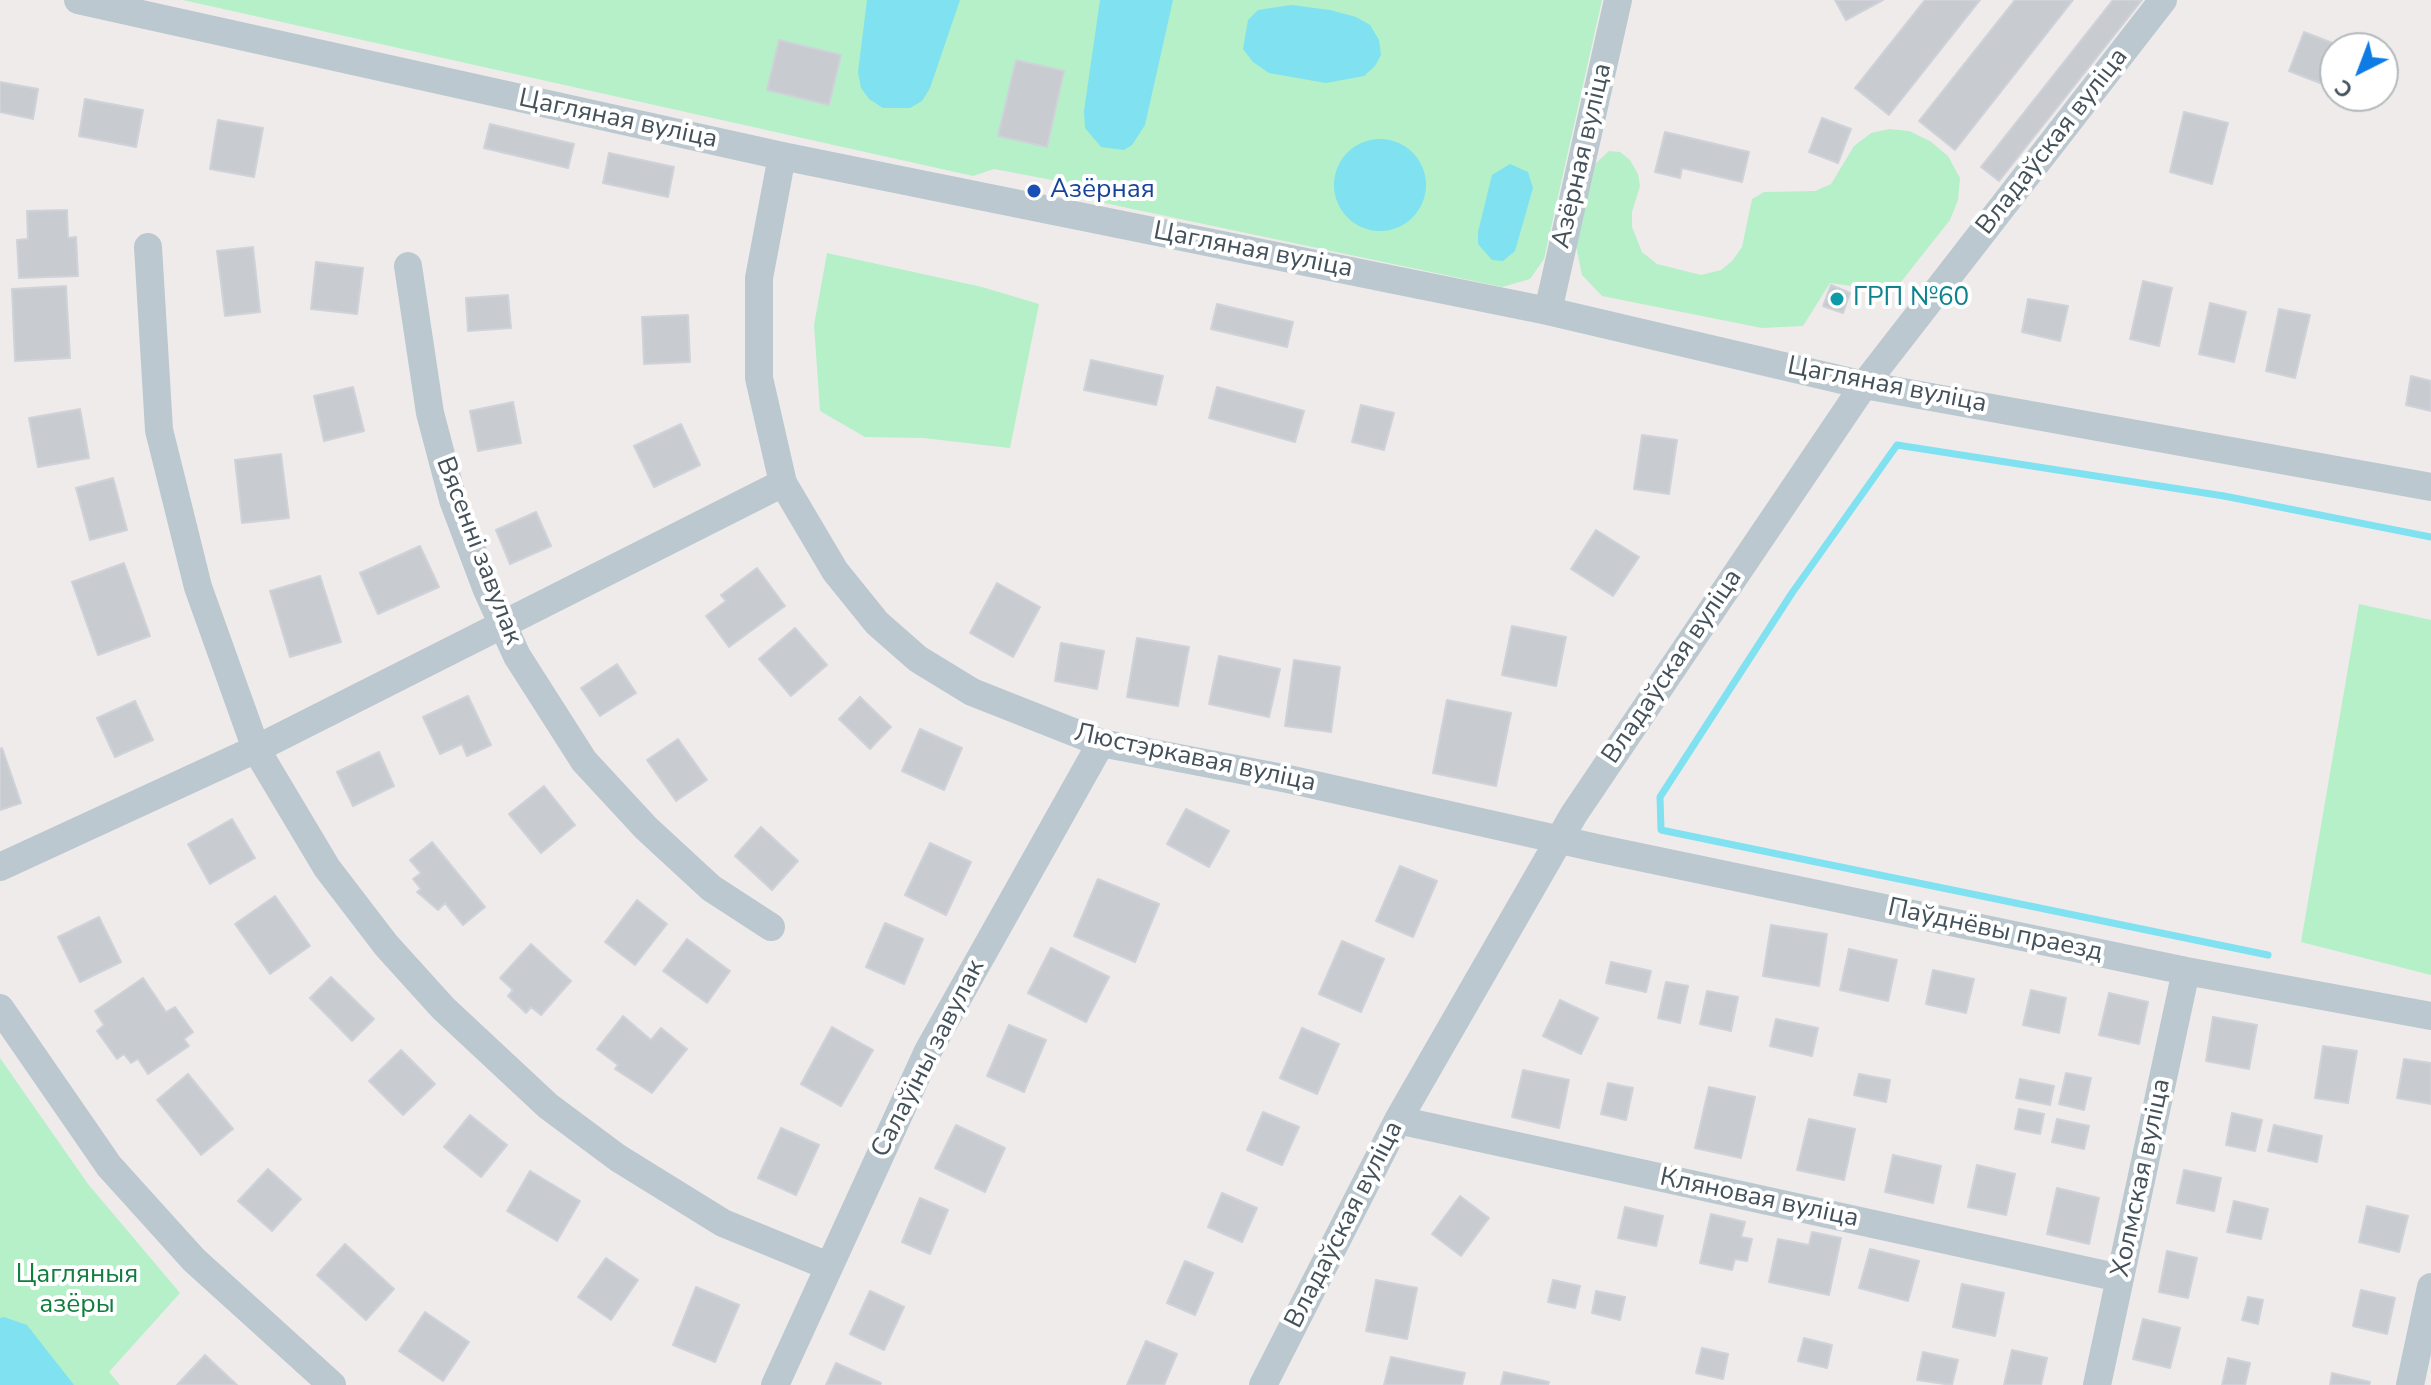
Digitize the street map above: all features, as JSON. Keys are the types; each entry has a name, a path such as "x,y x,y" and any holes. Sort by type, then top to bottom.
{"street":[{"name":"Цагляная вуліца","path":"78,0 782,156 1548,311 1864,385 2431,487"},
{"name":"Азёрная вуліца","path":"1548,311 1618,0"},
{"name":"Владаўская вуліца","path":"1263,1385 1398,1120 1559,840 1864,385 2163,0"},
{"name":"Люстэркавая вуліца","path":"782,156 759,278 759,378 783,483 835,571 877,623 918,659 972,692 1101,743 1288,779 1559,840"},
{"path":"148,247 159,430 198,587 256,749 327,868 386,945 443,1008 548,1106 618,1158 723,1223 828,1266"},
{"name":"Вясенні завулак","path":"408,266 430,413 453,500 517,656 584,761 646,828 711,888 771,927"},
{"path":"0,867 256,749 783,483"},
{"name":"Салаўіны завулак","path":"775,1385 928,1051 1101,743"},
{"name":"Паўднёвы праезд","path":"1559,840 2186,971 2431,1016"},
{"name":"Холмская вуліца","path":"2097,1385 2186,971"},
{"path":"0,1008 109,1166 194,1260 332,1385"},
{"name":"Кляновая вуліца","path":"1398,1120 2120,1278"},
{"path":"2410,1385 2431,1287"}],"green space":[{"path":"183,0 1602,0 1544,259 1530,279 1502,287 1071,196 1052,180 994,169 973,176"},
{"path":"1889,129 1909,131 1930,141 1948,156 1960,178 1958,200 1950,220 1893,292 1830,283 1803,326 1762,328 1602,296 1582,275 1575,241 1594,165 1609,151 1620,152 1630,160 1638,174 1640,186 1632,212 1632,227 1642,252 1657,264 1701,275 1721,270 1742,247 1752,199 1764,192 1815,191 1831,184 1854,146 1871,133"},
{"path":"827,253 982,287 1039,304 1010,448 923,438 865,437 820,411 814,325"},
{"path":"2359,604 2431,620 2431,975 2301,942"},
{"name":"Цагляныя азёры","path":"0,1058 88,1184 180,1293 109,1372 120,1385 0,1385"}],"water":[{"path":"867,0 960,0 930,88 922,101 910,108 883,108 869,99 861,88 858,72"},
{"path":"1100,0 1173,0 1145,125 1132,145 1124,150 1101,147 1085,128 1084,111"},
{"path":"1291,5 1330,10 1356,17 1370,25 1379,40 1381,55 1375,66 1364,76 1326,83 1269,73 1253,62 1243,49 1248,20 1258,10"},
{"path":"1380,139 1406,147 1418,159 1426,185 1418,211 1406,223 1380,231 1354,223 1342,211 1334,185 1342,159 1354,147"},
{"path":"1510,164 1528,172 1533,188 1515,251 1503,261 1492,260 1478,244 1478,232 1492,175"},
{"path":"0,1318 27,1325 74,1385 0,1385"}],"building":[{"path":"1835,0 1883,0 1846,20"},
{"path":"1925,0 1980,0 1889,115 1855,88"},
{"path":"2015,0 2073,0 1955,150 1919,121"},
{"path":"2113,0 2142,0 1999,181 1981,167"},
{"path":"2304,32 2319,38 2319,83 2289,71"},
{"path":"779,40 841,55 829,105 767,90"},
{"path":"1016,60 1064,71 1047,147 998,136"},
{"path":"0,82 38,89 33,119 0,112"},
{"path":"85,99 143,110 136,147 79,136"},
{"path":"2184,112 2228,123 2212,184 2170,172"},
{"path":"1822,118 1851,129 1838,163 1809,152"},
{"path":"218,120 263,128 254,177 210,169"},
{"path":"490,124 574,144 568,168 484,148"},
{"path":"1665,132 1749,152 1742,182 1682,168 1680,178 1655,172"},
{"path":"609,153 674,167 668,197 603,183"},
{"path":"67,210 68,238 76,237 78,276 19,278 17,240 28,239 27,211"},
{"path":"253,247 260,312 225,316 217,251"},
{"path":"316,262 363,268 357,314 311,309"},
{"path":"2143,281 2172,288 2159,346 2130,339"},
{"name":"ГРП №60","path":"1831,285 1850,293 1843,313 1823,306"},
{"path":"66,286 70,358 15,361 12,289"},
{"path":"508,295 511,328 468,331 466,298"},
{"path":"2028,299 2068,306 2060,341 2022,332"},
{"path":"2210,303 2246,312 2234,362 2199,354"},
{"path":"1217,304 1293,322 1287,347 1211,329"},
{"path":"2279,309 2310,315 2295,378 2266,371"},
{"path":"688,315 690,362 644,364 642,317"},
{"path":"1091,360 1163,376 1156,405 1084,390"},
{"path":"2411,376 2431,381 2431,411 2406,405"},
{"path":"353,387 364,431 324,441 314,396"},
{"path":"1217,387 1304,411 1295,442 1209,418"},
{"path":"513,402 521,443 478,451 470,411"},
{"path":"1361,405 1394,413 1384,450 1352,442"},
{"path":"80,409 89,458 38,467 29,418"},
{"path":"681,424 700,465 654,487 634,446"},
{"path":"1642,435 1677,440 1669,494 1634,489"},
{"path":"281,454 289,518 242,523 235,460"},
{"path":"113,478 127,530 90,540 76,488"},
{"path":"536,512 551,546 510,564 496,530"},
{"path":"1596,530 1639,557 1613,596 1571,569"},
{"path":"420,546 439,587 378,614 360,573"},
{"path":"124,563 150,636 98,655 72,582"},
{"path":"757,568 785,606 729,647 706,616 726,601 721,595"},
{"path":"320,576 341,642 290,657 270,591"},
{"path":"997,583 1040,607 1013,657 970,633"},
{"path":"1512,626 1566,637 1556,686 1502,675"},
{"path":"795,628 827,665 791,696 759,659"},
{"path":"1137,638 1189,647 1178,706 1127,697"},
{"path":"1061,643 1104,651 1097,689 1055,681"},
{"path":"1219,656 1280,669 1269,717 1209,704"},
{"path":"1294,660 1340,667 1331,732 1285,726"},
{"path":"617,664 636,693 600,716 581,688"},
{"path":"468,696 491,745 467,756 462,744 440,754 423,717"},
{"path":"860,697 891,727 870,749 839,719"},
{"path":"1447,700 1511,713 1496,786 1433,773"},
{"path":"135,701 153,740 115,757 97,718"},
{"path":"920,729 962,748 944,790 902,771"},
{"path":"678,739 707,780 676,801 647,760"},
{"path":"0,749 21,803 0,810"},
{"path":"379,752 394,786 353,806 337,772"},
{"path":"544,786 575,825 541,853 509,814"},
{"path":"1186,809 1229,831 1209,867 1167,844"},
{"path":"232,819 255,858 210,884 188,844"},
{"path":"761,827 798,861 772,890 735,856"},
{"path":"432,842 485,907 463,925 445,903 438,910 417,892 421,889 413,879 421,873 410,860"},
{"path":"930,843 971,862 946,915 905,895"},
{"path":"1400,866 1437,881 1413,937 1376,921"},
{"path":"1098,879 1159,904 1135,962 1074,936"},
{"path":"275,896 310,946 270,974 235,924"},
{"path":"637,900 667,924 635,965 605,942"},
{"path":"99,917 121,962 80,982 58,937"},
{"path":"885,923 923,939 904,984 866,967"},
{"path":"1771,925 1827,934 1819,986 1763,976"},
{"path":"687,939 730,971 707,1003 663,971"},
{"path":"1342,941 1384,959 1361,1012 1319,994"},
{"path":"531,944 571,981 541,1015 531,1007 526,1013 508,996 513,990 500,978"},
{"path":"1051,948 1109,977 1086,1022 1028,993"},
{"path":"1849,949 1897,960 1888,1001 1840,990"},
{"path":"1611,962 1651,971 1646,992 1606,983"},
{"path":"1933,970 1974,979 1966,1013 1926,1004"},
{"path":"331,977 374,1019 352,1041 310,998"},
{"path":"143,978 166,1012 175,1007 193,1032 184,1039 189,1046 148,1074 138,1059 131,1063 124,1054 117,1059 97,1031 104,1025 95,1011"},
{"path":"1666,982 1688,986 1680,1023 1658,1018"},
{"path":"2031,990 2066,998 2059,1033 2023,1025"},
{"path":"1707,991 1738,997 1731,1031 1700,1024"},
{"path":"2109,993 2148,1002 2139,1044 2099,1035"},
{"path":"1560,1000 1598,1018 1581,1054 1543,1036"},
{"path":"623,1016 651,1040 661,1028 687,1049 652,1093 615,1069 618,1065 597,1049"},
{"path":"2213,1017 2257,1025 2249,1069 2206,1061"},
{"path":"1776,1019 1818,1028 1812,1056 1770,1046"},
{"path":"1009,1025 1046,1040 1024,1092 987,1076"},
{"path":"832,1027 873,1050 841,1106 801,1084"},
{"path":"1302,1028 1339,1044 1317,1094 1280,1078"},
{"path":"2323,1046 2357,1051 2348,1103 2315,1098"},
{"path":"401,1050 435,1084 403,1115 369,1081"},
{"path":"2404,1059 2431,1063 2431,1104 2397,1098"},
{"path":"1523,1070 1569,1080 1559,1128 1512,1117"},
{"path":"2066,1073 2091,1078 2084,1110 2059,1104"},
{"path":"188,1074 233,1129 201,1155 157,1100"},
{"path":"1859,1074 1890,1080 1886,1102 1854,1095"},
{"path":"2020,1079 2054,1086 2050,1105 2016,1098"},
{"path":"1608,1083 1633,1088 1626,1120 1601,1114"},
{"path":"1709,1087 1755,1097 1741,1158 1695,1148"},
{"path":"2019,1109 2044,1114 2040,1134 2015,1129"},
{"path":"1263,1112 1299,1127 1282,1165 1247,1150"},
{"path":"2232,1113 2262,1120 2255,1151 2226,1145"},
{"path":"470,1115 507,1145 481,1177 444,1147"},
{"path":"1809,1119 1855,1129 1844,1180 1797,1170"},
{"path":"2057,1119 2089,1126 2084,1149 2052,1142"},
{"path":"956,1125 1005,1148 985,1192 935,1168"},
{"path":"2274,1125 2322,1136 2317,1162 2268,1151"},
{"path":"781,1128 819,1145 796,1195 758,1178"},
{"path":"1893,1155 1941,1166 1933,1203 1885,1192"},
{"path":"1977,1165 2015,1174 2006,1215 1968,1207"},
{"path":"268,1169 301,1199 272,1231 238,1201"},
{"path":"2184,1170 2221,1178 2214,1211 2177,1203"},
{"path":"530,1171 580,1201 557,1241 507,1211"},
{"path":"2057,1188 2099,1198 2089,1244 2047,1234"},
{"path":"1222,1193 1257,1208 1242,1242 1208,1227"},
{"path":"1460,1196 1489,1218 1461,1256 1432,1234"},
{"path":"920,1198 948,1210 930,1254 902,1242"},
{"path":"2234,1201 2268,1209 2261,1239 2227,1232"},
{"path":"2367,1206 2408,1216 2399,1252 2359,1242"},
{"path":"1625,1207 1663,1216 1656,1246 1618,1238"},
{"path":"1711,1214 1745,1222 1741,1237 1752,1239 1747,1261 1735,1259 1732,1270 1700,1263"},
{"path":"1812,1232 1841,1238 1829,1295 1769,1282 1778,1239 1809,1245"},
{"path":"345,1244 394,1289 366,1320 317,1275"},
{"path":"1870,1249 1919,1261 1908,1301 1859,1288"},
{"path":"2167,1251 2197,1258 2188,1298 2159,1292"},
{"path":"606,1258 638,1280 611,1320 578,1297"},
{"path":"1185,1261 1213,1273 1195,1315 1167,1303"},
{"path":"1376,1280 1417,1288 1407,1339 1366,1331"},
{"path":"1553,1280 1580,1286 1575,1308 1548,1302"},
{"path":"1962,1284 2004,1293 1995,1336 1953,1327"},
{"path":"696,1287 739,1305 715,1362 673,1345"},
{"path":"2361,1290 2395,1298 2387,1334 2353,1326"},
{"path":"870,1291 904,1307 884,1350 850,1334"},
{"path":"1596,1291 1625,1297 1620,1320 1592,1313"},
{"path":"2248,1297 2263,1300 2258,1324 2242,1320"},
{"path":"425,1312 469,1342 443,1381 399,1351"},
{"path":"2143,1319 2180,1328 2170,1368 2133,1359"},
{"path":"1804,1338 1832,1345 1827,1368 1798,1361"},
{"path":"1146,1341 1177,1354 1164,1385 1127,1385"},
{"path":"1702,1348 1728,1354 1723,1379 1696,1373"},
{"path":"2012,1350 2047,1358 2041,1385 2004,1385"},
{"path":"1923,1352 1958,1360 1952,1385 1917,1380"},
{"path":"205,1355 237,1385 177,1385"},
{"path":"1391,1357 1465,1373 1462,1385 1384,1385"},
{"path":"2228,1358 2250,1363 2245,1385 2222,1385"},
{"path":"836,1363 881,1383 826,1385"},
{"path":"1504,1372 1549,1382 1548,1385 1501,1385"},
{"path":"2332,1373 2370,1382 2369,1385 2330,1385"}],"waterway":[{"path":"2268,955 1661,830 1660,797 1792,593 1897,445 2224,496 2431,537"}],"place":[{"name":"Азёрная","path":"1034,191"},
{"name":"ГРП №60","path":"1837,299"}]}
